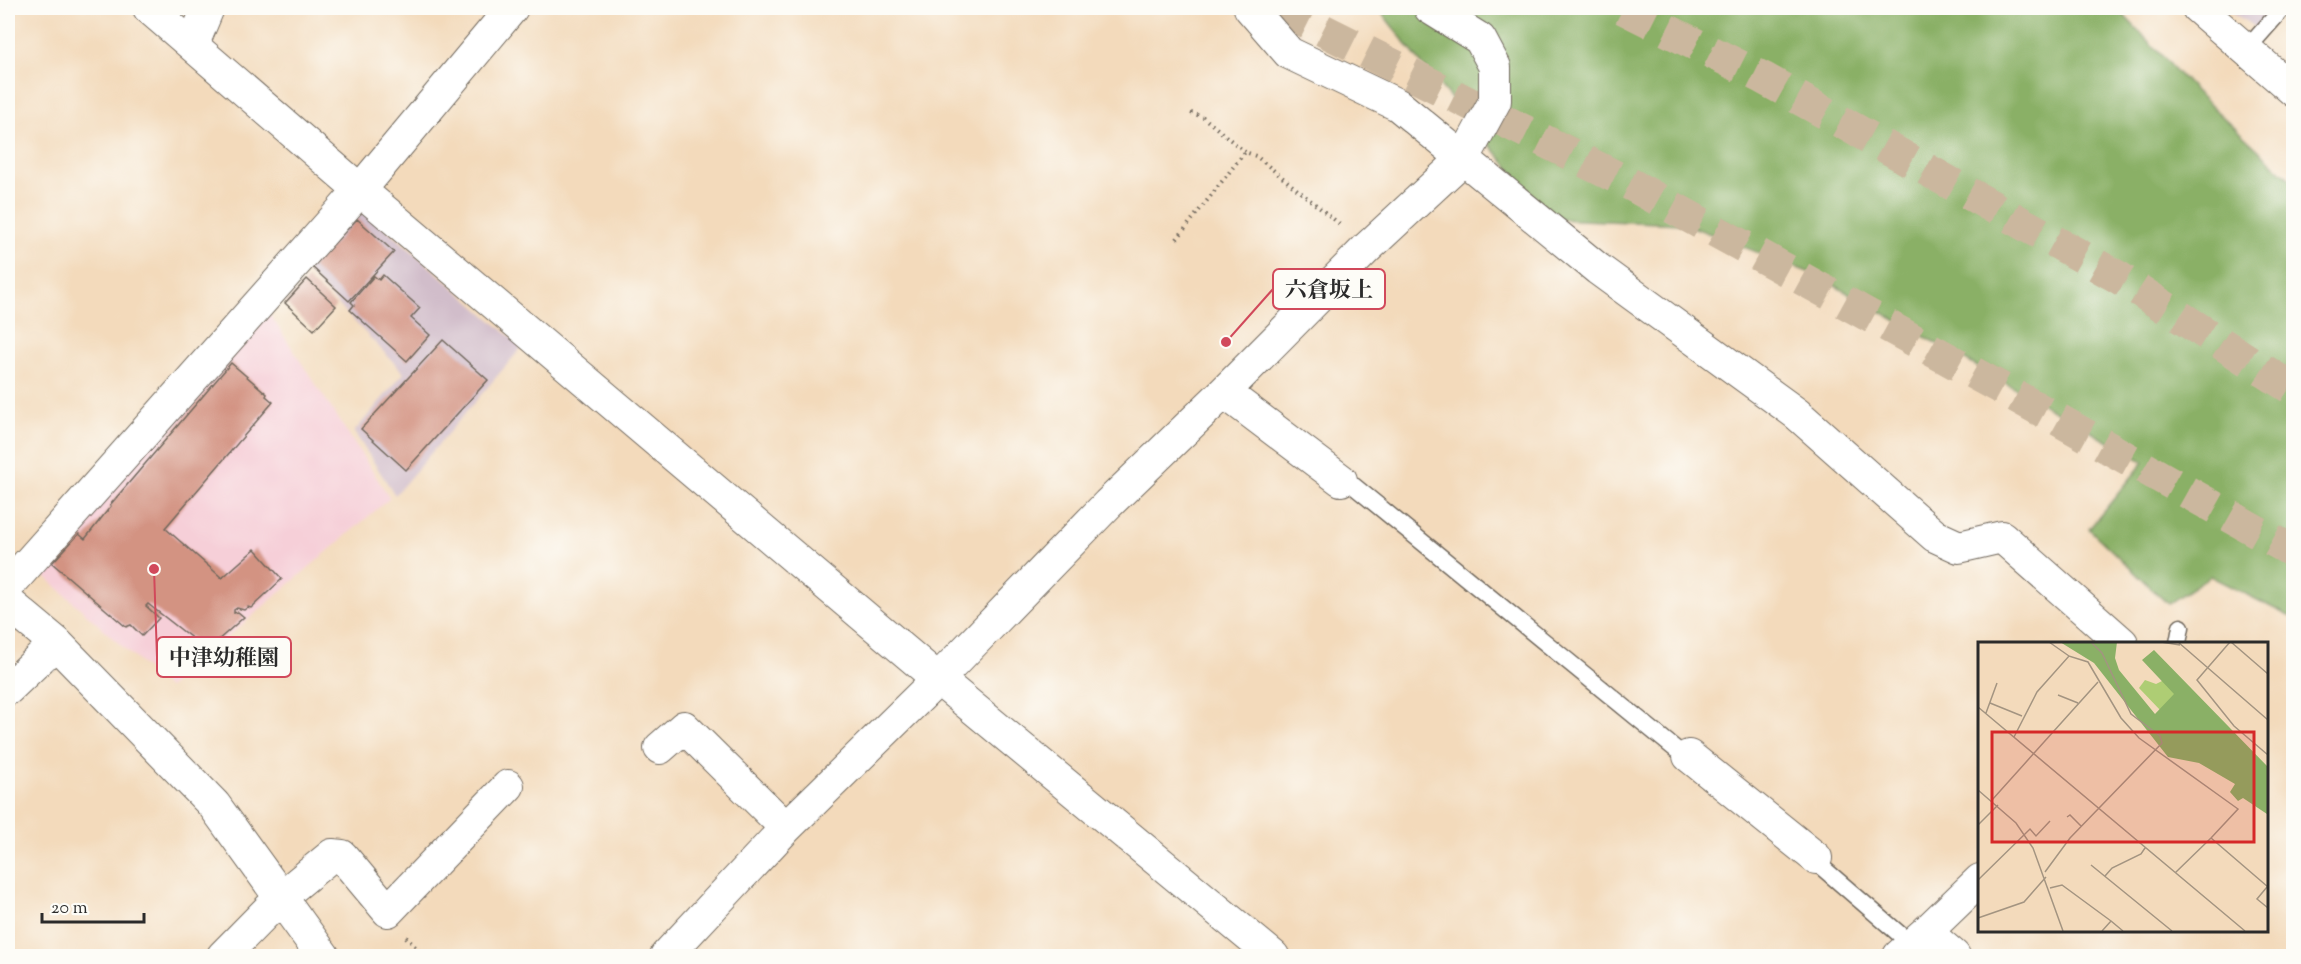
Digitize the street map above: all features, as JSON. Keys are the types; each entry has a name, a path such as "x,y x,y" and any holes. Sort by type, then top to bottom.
{"street":[{"path":"149,8 360,190 938,679 1273,957"},
{"path":"193,44 208,8"},
{"path":"8,586 360,190 512,8"},
{"path":"1250,8 1289,53 1398,105 1598,269 1797,414 1935,536 1959,546 2002,537 2121,642"},
{"path":"666,957 786,828 938,679 1108,504 1224,392 1367,248 1464,158 1495,101 1495,68 1480,39 1430,8"},
{"path":"2198,8 2294,91"},
{"path":"1224,392 1341,480"},
{"path":"8,603 56,643 214,805 323,957"},
{"path":"8,689 56,643"},
{"path":"660,748 684,727 786,828"},
{"path":"1689,756 1816,858"},
{"path":"223,957 281,897 332,855 342,856 388,911 508,786"},
{"path":"1954,957 1912,944 1978,882"}],"lane":[{"path":"2246,50 2283,8"},
{"path":"1341,480 1349,482 1684,756 1689,756"},
{"path":"1816,858 1817,863 1912,944"}],"path":[{"path":"1191,113 1203,117 1245,152 1256,156 1367,248"},
{"path":"1177,239 1245,152"}],"shaded area":[{"path":"2226,8 2278,8 2259,30"},
{"path":"367,212 522,347 395,495 354,432 404,373 303,268 346,218"},
{"path":"267,310 390,498 168,688 38,570"}],"green space":[{"path":"1378,8 2117,8 2195,91 2293,182 2293,618 2210,576 2168,604 2089,529 2144,462 1818,276 1685,224 1552,219"}],"building":[{"path":"357,219 394,252 349,301 312,267"},
{"path":"383,275 420,308 411,318 430,335 407,361 350,310 354,305 351,302 374,276 379,280"},
{"path":"307,279 336,306 314,330 285,303"},
{"path":"443,340 488,380 406,470 361,429"},
{"path":"231,363 273,402 165,528 222,578 255,549 282,579 251,608 234,610 234,613 238,612 244,617 207,650 148,604 146,606 159,618 142,636 131,625 126,627 52,563 79,534 85,539 110,505"}],"tunnel":[{"path":"1279,8 1630,184 2294,552"},
{"path":"1623,8 1763,78 2118,277 2294,390"}],"place":[{"name":"六倉坂上","path":"1226,342"},
{"name":"中津幼稚園","path":"154,569"}]}
